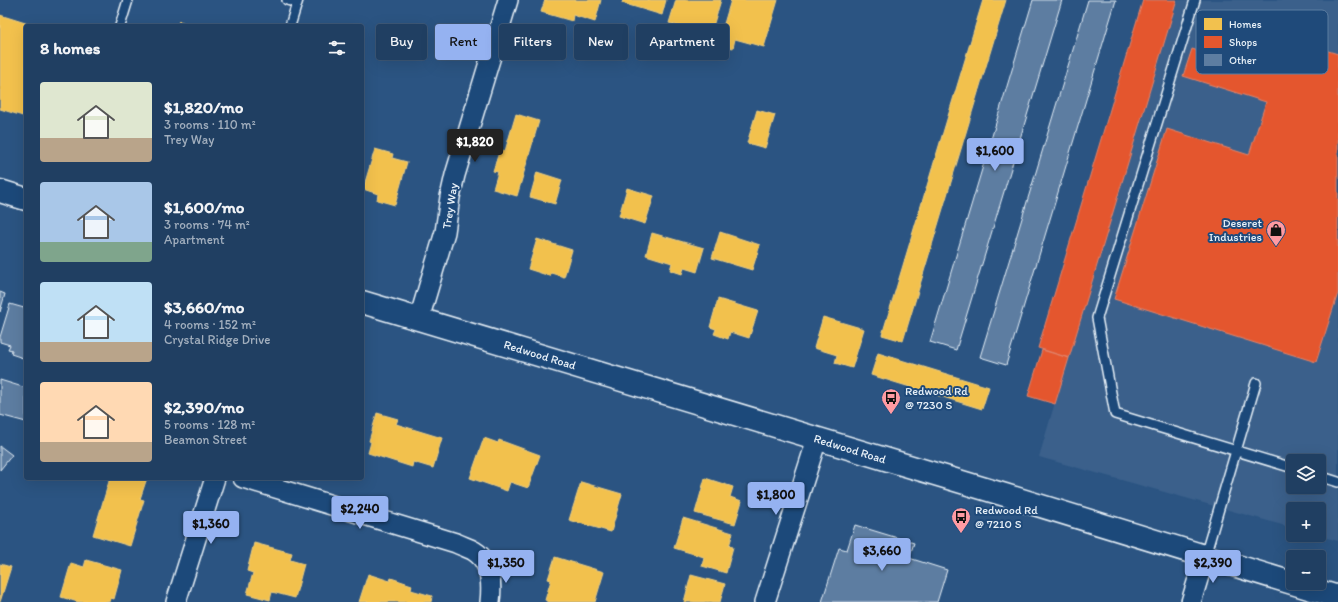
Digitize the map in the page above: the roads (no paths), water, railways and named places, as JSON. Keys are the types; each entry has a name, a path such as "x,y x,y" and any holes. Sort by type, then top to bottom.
{"main road":[{"path":"0,191 24,198"},
{"name":"Redwood Road","path":"364,303 1338,597"}],"street":[{"name":"Trey Way","path":"419,319 445,232 450,196 455,175 508,0"},
{"path":"765,602 817,439"},
{"path":"176,602 214,480"},
{"path":"250,480 456,543 475,552 488,566 491,590 490,602"},
{"path":"1191,602 1205,556"}],"lane":[{"path":"121,24 128,0"},
{"path":"286,0 297,2 291,24"},
{"path":"1195,0 1097,318 1115,414 1286,466"},
{"path":"1205,556 1256,383"},
{"path":"1326,478 1338,482"}],"place":[{"name":"Deseret Industries","path":"1276,247"},
{"name":"Redwood Rd @ 7230 S","path":"891,415"},
{"name":"Redwood Rd @ 7210 S","path":"961,534"}]}
